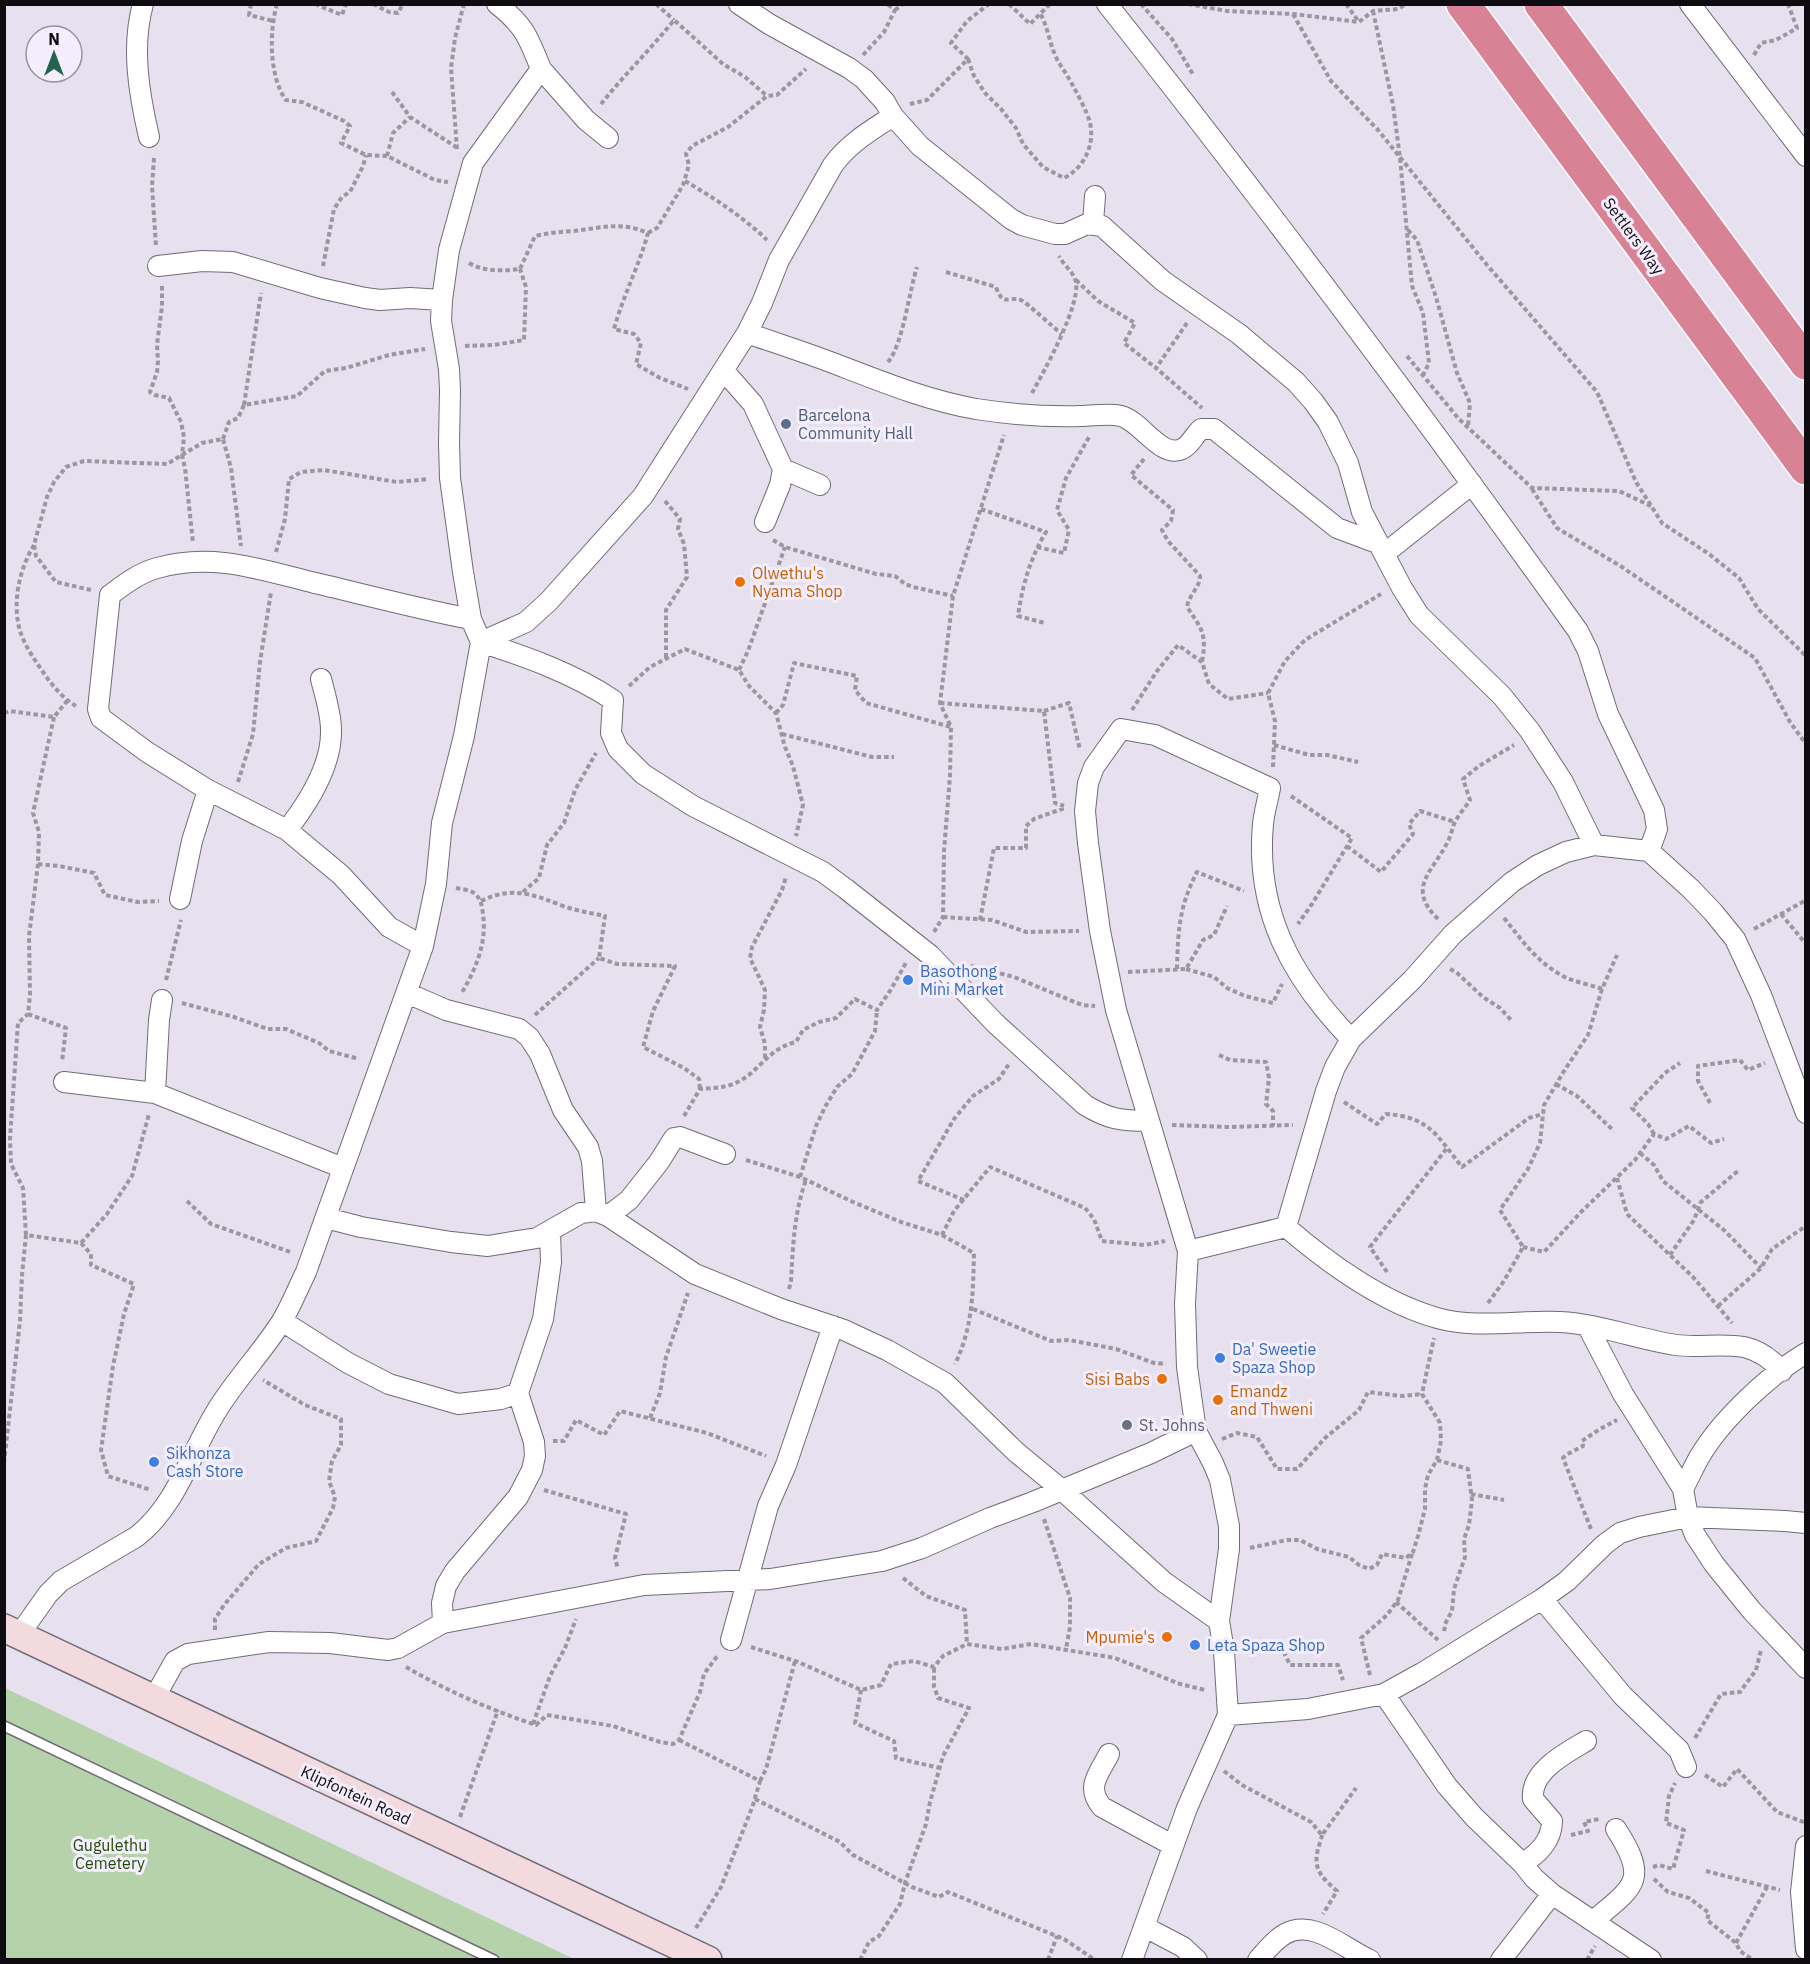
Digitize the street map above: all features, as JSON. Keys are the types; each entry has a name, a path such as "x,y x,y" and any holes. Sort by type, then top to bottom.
{"highway":[{"name":"Settlers Way","path":"1463,4 1806,468"},
{"path":"1541,4 1806,363"}],"main road":[{"name":"Klipfontein Road","path":"12,1632 708,1959"}],"street":[{"path":"143,4 137,42 143,109 149,137"},
{"path":"497,4 517,20 527,34 541,69 586,120 608,138"},
{"path":"739,4 849,68 876,92 893,116 920,146 1011,219 1048,234 1065,234 1087,224 1102,226 1163,281 1197,304 1296,382 1328,422 1345,454 1362,512 1402,588 1419,615 1502,696 1530,731 1563,782 1594,844"},
{"path":"1107,4 1196,116 1316,274 1472,484 1584,641 1608,714 1654,810 1657,829 1649,851"},
{"path":"1690,4 1806,156"},
{"path":"12,1632 61,1581 136,1538 145,1530 172,1495 219,1407 282,1321 326,1218 423,946 436,884 442,823 464,736 481,642 471,619 450,478 450,390 441,321 442,300 449,250 473,163 541,69"},
{"path":"481,642 526,622 549,601 643,496 747,333 779,260 828,173 843,152 855,141 893,116"},
{"path":"1093,224 1095,196"},
{"path":"158,266 219,261 244,264 320,288 380,300 410,298 442,300"},
{"path":"747,333 949,404 1006,414 1122,416 1132,421 1164,448 1180,450 1187,446 1198,431 1209,428 1218,432 1337,528 1381,549"},
{"path":"724,372 753,404 783,469 780,485 765,522"},
{"path":"783,469 820,485"},
{"path":"1381,549 1472,484"},
{"path":"423,946 389,927 341,875 287,830 207,790 147,752 101,718 98,709 110,595 142,573 175,564 195,562 242,564 408,607 471,619"},
{"path":"481,642 535,661 598,690 613,700 611,733 618,749 650,778 693,806 823,872 922,950 1020,1047 1085,1105 1102,1115 1121,1121 1148,1121"},
{"path":"287,830 301,812 327,758 331,728 321,679"},
{"path":"1132,1959 1172,1845 1228,1715 1224,1648 1219,1621 1229,1549 1229,1526 1220,1480 1201,1439 1187,1367 1186,1244 1116,1010 1100,931 1088,843 1085,811 1088,783 1094,767 1121,729 1155,735 1270,788 1263,824 1265,881 1277,932 1324,1010 1351,1039"},
{"path":"180,899 192,841 207,790"},
{"path":"1286,1227 1326,1091 1335,1067 1351,1039 1412,980 1453,934 1512,882 1538,865 1566,852 1594,844 1649,851 1699,897 1735,939 1761,995 1782,1056 1806,1113"},
{"path":"407,993 446,1010 519,1029 529,1037 540,1054 563,1110 588,1148 602,1214"},
{"path":"155,1093 162,1000"},
{"path":"64,1082 155,1093 343,1168"},
{"path":"602,1214 629,1200 659,1162 674,1138 680,1137 725,1154"},
{"path":"326,1218 361,1227 488,1246 537,1238 581,1213 602,1214 695,1274 781,1309 834,1326 887,1350 945,1383 1016,1452 1062,1490 1164,1582 1219,1621"},
{"path":"1186,1244 1286,1227 1337,1268 1388,1298 1438,1318 1473,1323 1563,1322 1625,1333 1674,1345 1745,1347 1764,1356 1782,1371"},
{"path":"443,1623 442,1603 446,1586 455,1571 518,1497 532,1470 536,1456 534,1442 518,1393 543,1319 551,1262 550,1232"},
{"path":"282,1321 348,1363 389,1384 458,1404 501,1399 518,1393"},
{"path":"731,1640 768,1506 786,1465 834,1326"},
{"path":"1588,1327 1634,1412 1683,1489 1688,1517 1695,1535 1714,1564 1767,1627 1806,1668"},
{"path":"1683,1489 1700,1455 1731,1417 1751,1395 1806,1353"},
{"path":"153,1700 175,1661 188,1654 269,1642 330,1643 388,1650 398,1648 443,1623 644,1585 747,1581 882,1561 922,1548 990,1518 1201,1439"},
{"path":"1228,1715 1308,1709 1380,1695 1422,1673 1542,1599 1567,1581 1601,1547 1620,1533 1688,1517 1806,1523"},
{"path":"1542,1599 1623,1696 1682,1758"},
{"path":"1380,1695 1447,1785 1474,1817 1522,1863 1534,1878 1552,1894 1651,1959"},
{"path":"1522,1863 1533,1857 1541,1848 1552,1829 1552,1821 1533,1799 1535,1785 1548,1767 1586,1741"},
{"path":"1109,1754 1093,1787 1096,1800 1102,1807 1172,1845"},
{"path":"1593,1921 1624,1894 1640,1872 1616,1829"},
{"path":"1806,1846 1801,1892 1806,1949"},
{"path":"1501,1959 1552,1894"},
{"path":"1145,1927 1183,1947 1197,1959"},
{"path":"1258,1959 1284,1934 1295,1929 1316,1932 1370,1959"}],"lane":[{"path":"4,1726 494,1959"}],"path":[{"path":"251,4 249,15 273,21"},
{"path":"277,4 271,33 275,79 286,100 302,102 344,121 350,126 341,143 366,155 387,156 435,180 466,185"},
{"path":"315,4 342,15 346,4"},
{"path":"373,4 389,12 398,13 404,4"},
{"path":"456,147 452,68 455,38 464,4"},
{"path":"656,4 723,64 746,77 767,96"},
{"path":"887,4 895,10"},
{"path":"849,68 884,32 895,10 903,4"},
{"path":"989,4 967,21 951,43 968,59 974,76 985,93 1002,108 1016,128 1023,144 1043,167 1064,178 1074,173 1089,149 1090,122 1056,58 1047,26 1040,13"},
{"path":"1009,4 1030,24 1050,4"},
{"path":"1141,4 1172,39 1196,79"},
{"path":"1188,4 1227,11 1293,14 1359,22 1373,10 1398,9 1406,4"},
{"path":"1346,4 1359,22"},
{"path":"1740,71 1754,60 1755,52 1761,43 1776,40 1797,28 1788,4"},
{"path":"1373,10 1393,105 1412,286 1422,313 1429,363 1423,375"},
{"path":"1293,14 1331,81 1378,130 1494,274 1597,392 1636,482 1662,523 1709,554 1739,578 1758,609 1806,656"},
{"path":"586,120 674,20"},
{"path":"705,396 660,378 636,364 641,343 634,334 614,329 620,307 648,233 657,228 685,181 689,165 686,154 692,146 728,127 767,96 777,95 822,53"},
{"path":"893,116 909,104 927,100 968,59"},
{"path":"392,92 410,117 456,147 473,163"},
{"path":"387,156 393,133 410,117"},
{"path":"149,137 154,159 152,186 158,266 162,278 157,372 150,392 169,398 181,422 184,437 182,455 195,562"},
{"path":"320,288 333,208 342,197 350,192 366,155"},
{"path":"685,181 749,224 767,240 779,260"},
{"path":"244,405 297,396 326,371 346,368 389,355 446,346 494,345 524,340 526,287 520,269 535,236 600,226 624,225 648,233"},
{"path":"1407,229 1417,240 1457,373 1470,403 1468,428"},
{"path":"1065,234 1059,257 1076,280 1098,301 1135,323 1124,343 1199,404 1207,414 1209,428"},
{"path":"449,250 474,266 500,272 520,269"},
{"path":"873,379 893,357 917,267"},
{"path":"242,564 231,468 223,439 229,422 238,418 244,405 263,271"},
{"path":"946,272 996,287 999,296 1006,300 1022,300 1062,334"},
{"path":"1026,413 1031,395 1062,334 1077,292 1076,280"},
{"path":"1156,368 1192,316 1197,304"},
{"path":"1403,351 1468,428 1532,488 1557,528 1622,567 1755,658 1790,722 1806,744"},
{"path":"800,1177 816,1126 825,1107 837,1087 852,1074 875,1031 876,1010 922,950 943,917 951,727 940,703 953,596 1004,441 1006,414"},
{"path":"1037,546 1064,553 1069,530 1057,510 1066,478 1091,434 1082,416"},
{"path":"101,718 67,701 29,652 20,631 16,608 18,591 27,556 34,544 46,497 66,467 84,461 166,464 202,443 223,439"},
{"path":"1154,441 1131,475 1173,510 1170,521 1162,530 1168,541 1200,576 1200,585 1189,598 1187,607 1203,631 1202,662 1209,684 1228,699 1268,693"},
{"path":"231,803 253,734 260,662 276,549 285,519 289,479 301,472 333,471 397,482 450,478"},
{"path":"650,484 680,519 678,529 684,544 687,577 666,610 666,659"},
{"path":"1532,488 1619,491 1651,506"},
{"path":"981,509 1046,532 1037,546 1021,596 1018,616 1045,623"},
{"path":"765,522 766,535 785,547 876,574 895,576 913,587 953,596"},
{"path":"34,544 36,556 56,582 110,595"},
{"path":"739,670 785,547"},
{"path":"1277,932 1292,933 1352,838 1293,797 1270,788 1275,721 1268,693 1285,661 1305,640 1382,594 1402,588"},
{"path":"1121,729 1142,693 1178,645 1202,662"},
{"path":"613,700 650,667 685,649 739,670 749,686 776,713 803,806 787,853 788,874 752,947 750,958 765,990 760,1027 765,1044 765,1059"},
{"path":"776,713 783,705 794,663 857,676 855,690 866,703 951,727"},
{"path":"4,1463 20,1321 26,1235 23,1188 11,1164 10,1138 18,1023 28,1014 30,995 29,936 38,864 39,832 33,813 54,717 67,701"},
{"path":"940,703 1044,711 1069,703 1083,761 1094,767"},
{"path":"4,713 10,711 54,717"},
{"path":"980,920 994,848 1026,848 1026,826 1034,819 1067,807 1055,803 1044,711"},
{"path":"1453,934 1426,907 1422,886 1448,841 1455,822 1470,800 1463,779 1479,766 1521,741 1530,731"},
{"path":"522,892 539,878 547,845 564,823 575,790 595,757 601,739 611,733"},
{"path":"781,734 872,757 894,757"},
{"path":"1274,745 1309,755 1327,755 1358,762"},
{"path":"1347,846 1381,872 1413,834 1409,824 1420,811 1455,822"},
{"path":"38,864 94,873 105,895 146,902 180,899 182,916 170,958 162,1000 223,1014 268,1029 286,1029 319,1043 329,1051 380,1066"},
{"path":"1177,969 1180,917 1186,893 1197,872 1247,892 1254,885 1265,881"},
{"path":"436,884 473,892 481,902 484,940 481,950 462,993 446,1010"},
{"path":"481,902 496,894 522,892 588,913 605,916 599,958 519,1029"},
{"path":"1735,939 1806,900"},
{"path":"1489,902 1502,915 1530,952 1563,976 1602,988"},
{"path":"1186,969 1203,940 1214,934 1227,906"},
{"path":"1781,914 1806,944"},
{"path":"943,917 992,920 1026,932 1100,931"},
{"path":"922,950 1014,977 1082,1005 1116,1010"},
{"path":"1435,953 1445,966 1456,972 1483,997 1500,1008 1512,1021"},
{"path":"1617,956 1602,988 1588,1035 1544,1105 1540,1143 1528,1169 1500,1210 1523,1248 1544,1252 1617,1178 1654,1134"},
{"path":"599,958 617,964 675,966 653,1011 643,1047 684,1068 699,1079 700,1089 674,1138"},
{"path":"1109,973 1186,969 1214,977 1227,988 1245,996 1273,1003 1283,981 1296,967"},
{"path":"700,1089 733,1084 748,1075 783,1045 796,1042 803,1030 819,1022 836,1018 855,999 876,1010"},
{"path":"28,1014 66,1028 60,1080 64,1082"},
{"path":"963,1200 918,1180 954,1119 973,1096 999,1079 1020,1047"},
{"path":"1219,1055 1230,1060 1266,1062 1269,1078 1266,1104 1273,1111 1273,1126"},
{"path":"1710,1103 1698,1080 1698,1066 1740,1060 1748,1070 1782,1056"},
{"path":"1680,1063 1665,1073 1632,1108 1648,1124 1654,1134 1666,1139 1689,1126 1712,1143 1724,1139"},
{"path":"1556,1084 1577,1096 1614,1131"},
{"path":"1326,1091 1377,1124 1386,1114 1405,1115 1426,1124 1462,1167 1529,1118 1544,1114"},
{"path":"81,1244 107,1214 132,1176 155,1093"},
{"path":"1148,1121 1192,1126 1318,1124"},
{"path":"1388,1298 1390,1279 1370,1247 1447,1148"},
{"path":"1640,1153 1654,1165 1663,1181 1725,1231 1761,1268"},
{"path":"725,1154 800,1177 891,1218 942,1235 974,1253 973,1309 962,1349 945,1383"},
{"path":"942,1235 954,1211 990,1167 1086,1208 1094,1219 1102,1241 1145,1245 1186,1244"},
{"path":"1670,1255 1694,1220 1701,1202 1739,1170"},
{"path":"1617,1178 1628,1214 1718,1306 1736,1328 1745,1347"},
{"path":"781,1309 792,1281 794,1228 799,1200 806,1180"},
{"path":"187,1201 211,1224 310,1260"},
{"path":"1718,1306 1761,1268 1772,1249 1806,1226"},
{"path":"26,1235 81,1244 91,1254 91,1265 134,1284 124,1314 113,1366 101,1450 108,1476 134,1486 172,1495"},
{"path":"1473,1323 1504,1281 1523,1248"},
{"path":"650,1418 660,1393 666,1357 695,1274"},
{"path":"973,1309 1051,1341 1069,1340 1104,1347 1154,1363 1187,1367"},
{"path":"1380,1695 1366,1666 1361,1638 1387,1615 1396,1602 1425,1509 1428,1474 1437,1460 1441,1441 1440,1423 1422,1394 1438,1318"},
{"path":"223,1648 215,1629 215,1618 242,1582 272,1554 316,1541 333,1508 335,1497 329,1481 332,1461 341,1445 341,1419 305,1405 247,1370"},
{"path":"1201,1439 1237,1433 1257,1437 1277,1469 1296,1469 1325,1438 1359,1410 1368,1392 1402,1396 1422,1394"},
{"path":"534,1442 564,1441 576,1420 604,1435 620,1411 708,1433 786,1465"},
{"path":"1601,1547 1586,1518 1576,1486 1563,1458 1583,1446 1582,1441 1600,1429 1634,1412"},
{"path":"1396,1602 1442,1643 1445,1624 1452,1611 1454,1589 1465,1557 1464,1539 1468,1525 1471,1494 1468,1468 1437,1460"},
{"path":"526,1483 626,1515 615,1558 617,1569 644,1585"},
{"path":"1471,1494 1504,1500"},
{"path":"1033,1502 1047,1523 1070,1598 1070,1627 1066,1649"},
{"path":"1229,1549 1244,1550 1287,1540 1300,1540 1317,1549 1349,1557 1369,1569 1377,1565 1382,1554 1406,1558 1413,1552"},
{"path":"882,1561 926,1596 965,1610 967,1644"},
{"path":"533,1724 550,1676 565,1648 584,1597"},
{"path":"1640,1872 1659,1865 1673,1869 1684,1830 1666,1823 1670,1796 1682,1758 1720,1694 1740,1692 1756,1670 1767,1627"},
{"path":"388,1650 399,1663 431,1681 536,1725 547,1715 613,1726 660,1742 673,1744 679,1740 700,1692 704,1674 731,1640 795,1661 861,1689 881,1686 891,1664 914,1661 934,1667"},
{"path":"1224,1648 1279,1642 1290,1665 1338,1665 1350,1701"},
{"path":"860,1959 869,1942 879,1936 900,1904 926,1824 943,1756 969,1708 938,1698 934,1686 934,1667 943,1656 967,1644 1002,1649 1031,1644 1115,1658 1180,1684 1226,1694"},
{"path":"693,1933 721,1887 755,1799 766,1769 795,1661"},
{"path":"861,1689 855,1723 894,1741 896,1758 940,1768"},
{"path":"457,1823 466,1804 478,1762 498,1710"},
{"path":"679,1740 760,1782"},
{"path":"1682,1758 1723,1787 1737,1768 1777,1812 1806,1823"},
{"path":"1209,1760 1242,1785 1311,1822 1322,1835"},
{"path":"1316,1932 1325,1910 1337,1891 1319,1874 1316,1864 1317,1852 1322,1835 1356,1788"},
{"path":"755,1799 840,1842 853,1855 928,1894 939,1897 948,1892 1057,1936 1095,1959"},
{"path":"1552,1829 1571,1836 1588,1832 1584,1822 1598,1818 1605,1827 1616,1829"},
{"path":"1706,1871 1767,1887 1801,1892"},
{"path":"1640,1872 1668,1892 1689,1898 1709,1913 1707,1920 1736,1943 1740,1951 1753,1959"},
{"path":"1736,1943 1767,1887"},
{"path":"1048,1959 1057,1936"}],"green space":[{"name":"Gugulethu Cemetery","path":"5,1688 574,1959 5,1959"}],"place":[{"name":"Barcelona Community Hall","path":"786,424"},
{"name":"Olwethu's Nyama Shop","path":"740,582"},
{"name":"Basothong Mini Market","path":"908,980"},
{"name":"Da' Sweetie Spaza Shop","path":"1220,1358"},
{"name":"Sisi Babs","path":"1162,1379"},
{"name":"Emandz and Thweni","path":"1218,1400"},
{"name":"St. Johns","path":"1127,1425"},
{"name":"Sikhonza Cash Store","path":"154,1462"},
{"name":"Mpumie's","path":"1167,1637"},
{"name":"Leta Spaza Shop","path":"1195,1645"}]}
